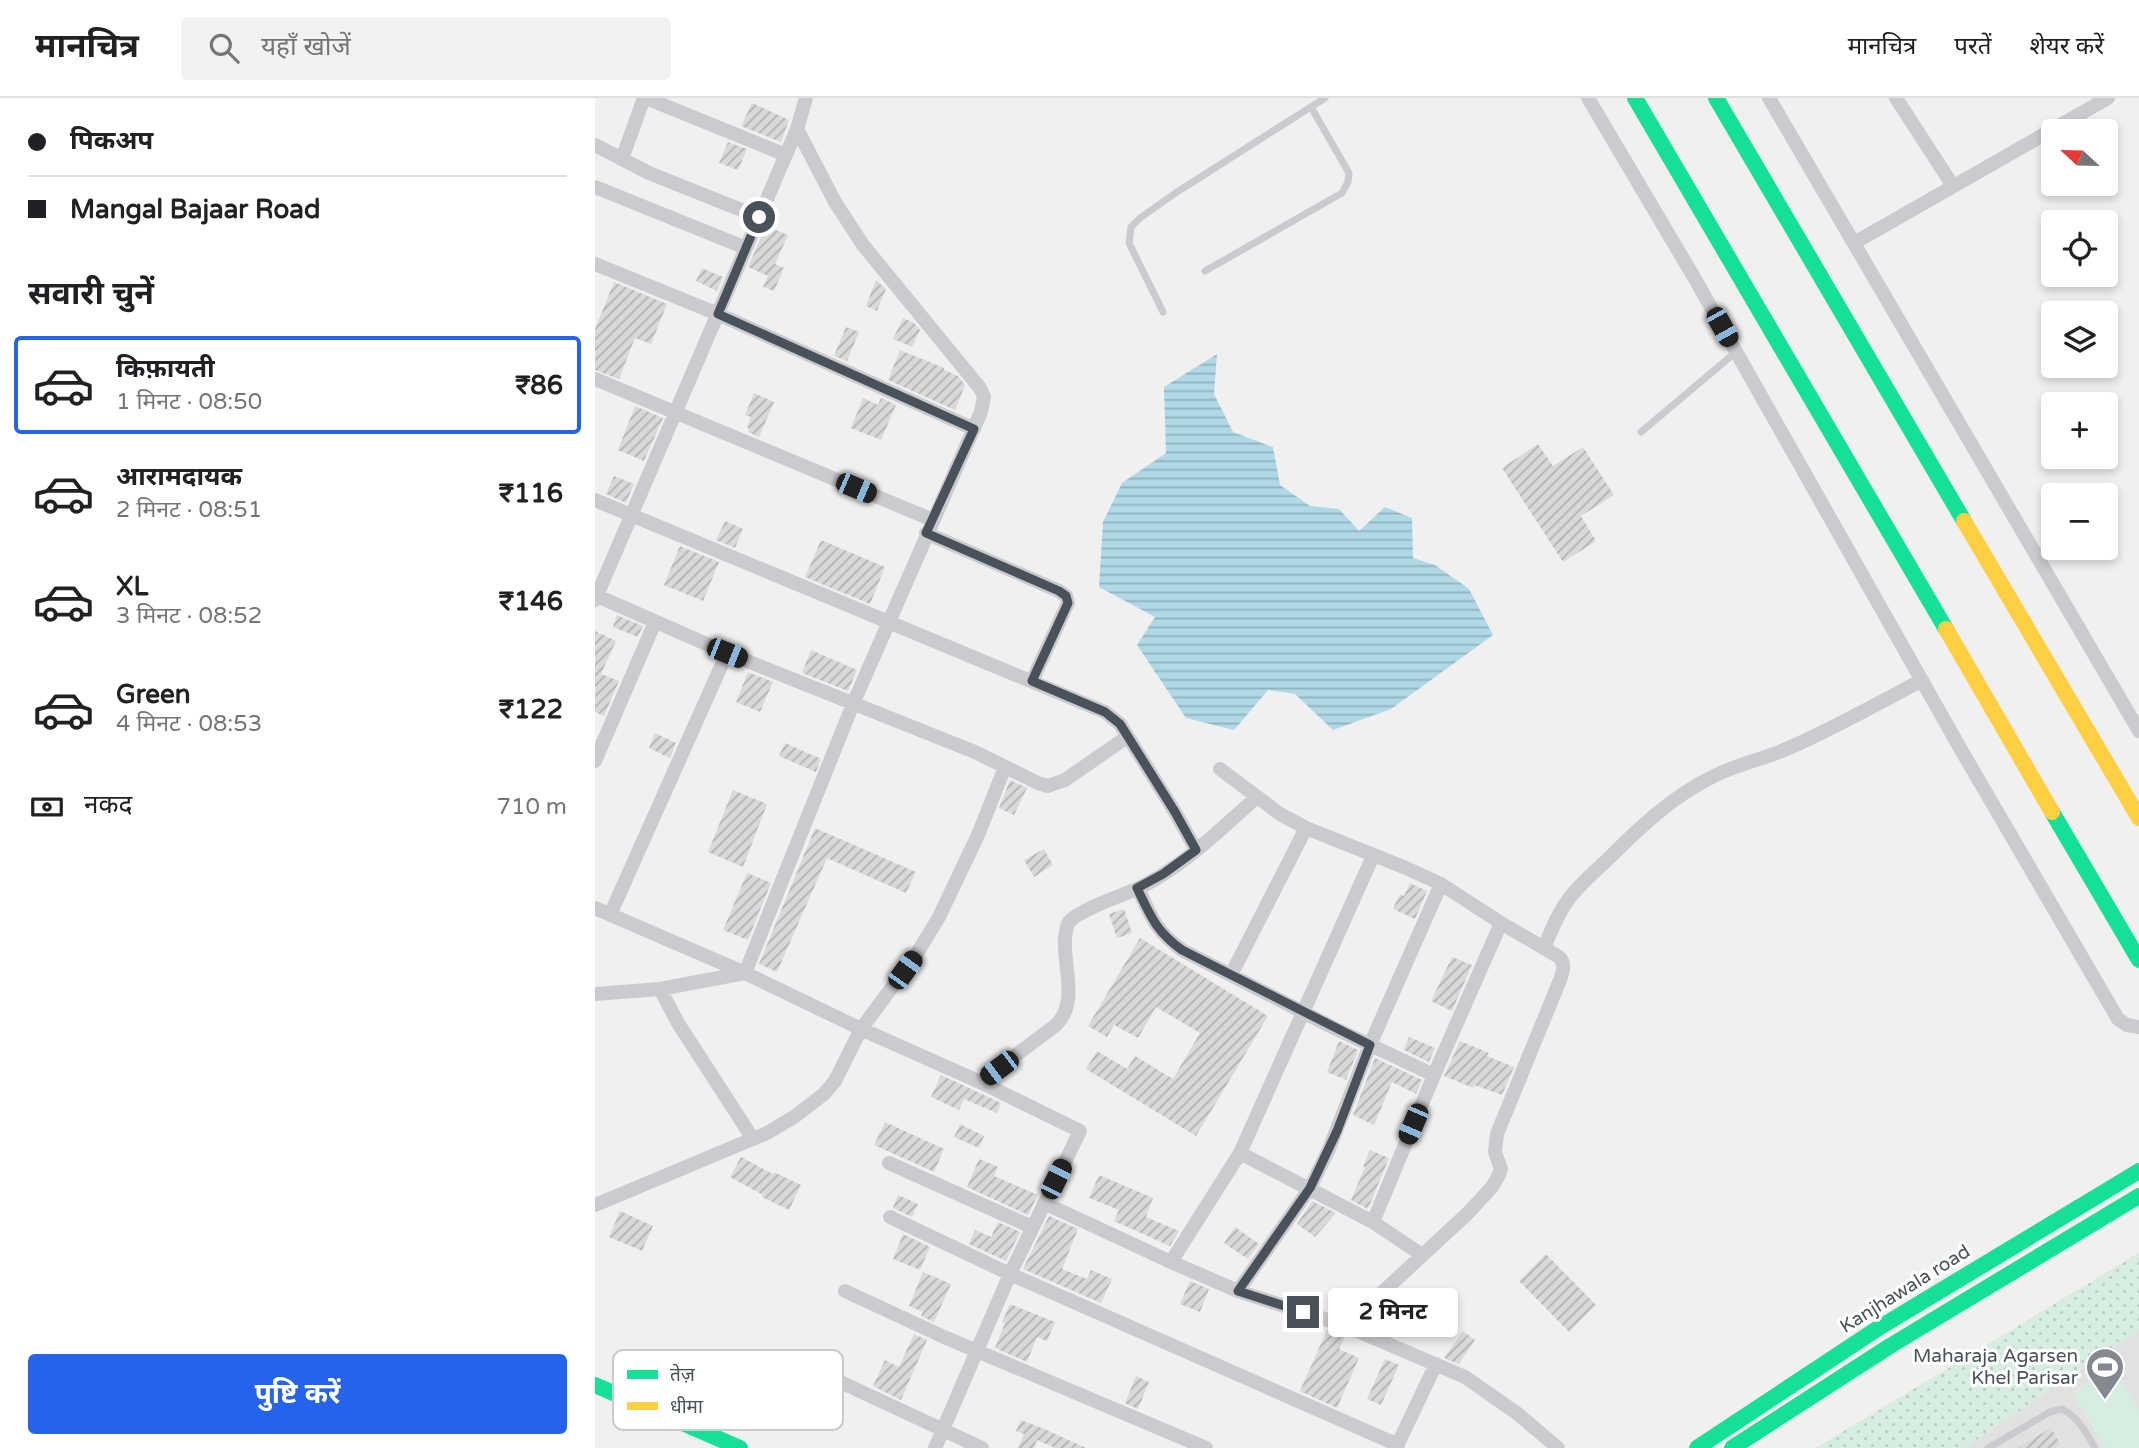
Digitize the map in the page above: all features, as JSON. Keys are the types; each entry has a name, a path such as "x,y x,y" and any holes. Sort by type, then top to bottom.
{"street":[{"path":"622,159 645,98 786,155"},
{"path":"806,98 797,129 596,597 853,705 975,752 1048,786 1065,780 1127,737"},
{"path":"1588,98 2118,1020 2139,1027"},
{"path":"1635,98 2139,960"},
{"path":"1716,98 2139,818"},
{"path":"1769,98 2139,731"},
{"path":"1896,98 1953,186"},
{"path":"1854,243 2108,98"},
{"path":"745,973 853,705 974,429 984,397 980,388 863,245 835,202 797,129"},
{"path":"595,145 649,173 759,217"},
{"path":"595,187 746,248"},
{"path":"595,264 718,314 974,429"},
{"path":"595,379 930,526 1059,591 1066,596 1068,603 1032,681"},
{"path":"595,500 1105,712 1120,724 1196,850"},
{"path":"595,761 655,621"},
{"path":"610,915 727,653"},
{"path":"1544,948 1562,910 1584,881 1636,832 1694,787 1733,767 1787,749 1922,680"},
{"path":"595,1205 753,1139 794,1117 824,1094 835,1081 861,1028 916,955 939,917 978,835 1005,767"},
{"path":"1220,769 1257,798 1306,828 1441,884 1563,962 1564,971 1494,1144 1501,1168 1499,1177 1481,1199 1346,1326"},
{"path":"980,1082 1064,1018 1069,997 1065,948 1069,923 1094,907 1163,874 1257,798"},
{"path":"1231,975 1306,828"},
{"path":"1171,1262 1240,1153 1373,856"},
{"path":"1238,1291 1310,1188 1441,884"},
{"path":"1137,888 1154,923 1169,940 1194,957 1434,1075"},
{"path":"595,908 745,973 1080,1131 1010,1274 935,1448"},
{"path":"1373,1222 1501,923"},
{"path":"595,994 660,989 745,973"},
{"path":"660,989 678,1023 753,1139"},
{"path":"1240,1153 1373,1222 1422,1255"},
{"path":"889,1163 1032,1227"},
{"name":"Kanjhawala road","path":"1697,1448 1877,1329 2139,1171"},
{"path":"1726,1429 1735,1447 1758,1441 1891,1346 2139,1196"},
{"path":"1044,1203 1238,1291 1346,1326 1465,1377 1492,1394 1558,1448"},
{"path":"890,1217 1010,1274 1397,1447 1436,1364"},
{"path":"845,1291 920,1327 1206,1448"},
{"path":"843,1384 982,1448"},
{"path":"595,1385 613,1393"},
{"path":"1744,1417 1758,1441"},
{"path":"699,1430 740,1448"}],"lane":[{"path":"1163,312 1129,243 1131,227 1177,192 1325,98"},
{"path":"1205,271 1342,193 1349,173 1311,107"},
{"path":"1641,432 1736,352"},
{"path":"1988,1448 2050,1412 2062,1409 2082,1426 2095,1448"}],"shaded area":[{"path":"2139,1253 2139,1448 1816,1448"}],"green space":[{"path":"2139,1253 2139,1331 1964,1448 1816,1448"},
{"name":"Maharaja Agarsen Khel Parisar","path":"2114,1367 2139,1409 2139,1448 2105,1448 2072,1392"}],"water":[{"path":"1217,354 1214,394 1233,432 1273,447 1280,485 1310,506 1339,509 1359,531 1385,507 1412,518 1413,558 1435,565 1469,589 1493,635 1391,709 1333,730 1295,694 1268,690 1234,730 1186,718 1137,645 1155,617 1099,587 1103,522 1122,483 1166,453 1164,387"}],"building":[{"path":"752,103 789,120 781,142 741,126"},
{"path":"728,142 747,149 738,170 719,163"},
{"path":"766,226 788,235 775,264 784,268 774,291 763,287 768,276 748,267"},
{"path":"702,268 723,277 717,291 696,281"},
{"path":"876,280 886,289 877,311 866,306"},
{"path":"614,282 667,304 651,344 635,338 619,379 595,370 595,329"},
{"path":"903,318 914,323 920,330 912,347 893,339"},
{"path":"846,327 859,332 847,361 834,356"},
{"path":"900,350 958,376 965,385 955,410 888,380"},
{"path":"754,393 774,402 759,437 748,432 751,417 745,415"},
{"path":"863,398 878,405 881,398 896,405 881,440 851,428"},
{"path":"635,406 663,418 644,461 618,450"},
{"path":"1538,444 1553,466 1583,447 1614,495 1581,516 1596,541 1563,562 1502,468"},
{"path":"614,476 634,484 626,503 606,494"},
{"path":"725,521 743,529 735,548 716,540"},
{"path":"821,540 885,567 870,604 805,577"},
{"path":"680,546 719,562 703,601 664,585"},
{"path":"617,615 643,626 638,637 613,627"},
{"path":"595,631 616,641 601,674 619,681 604,716 595,712"},
{"path":"811,650 857,670 848,691 802,673"},
{"path":"748,672 773,682 760,712 736,702"},
{"path":"655,733 676,743 670,758 649,748"},
{"path":"785,743 821,759 816,772 779,756"},
{"path":"1010,780 1027,788 1014,815 999,808"},
{"path":"733,790 767,804 743,867 708,852"},
{"path":"815,828 916,872 906,893 827,858 777,972 759,964"},
{"path":"1044,849 1053,865 1034,877 1024,860"},
{"path":"747,873 771,883 748,940 723,930"},
{"path":"1410,883 1427,891 1415,919 1393,909 1400,894 1404,896"},
{"path":"1124,909 1132,933 1117,938 1109,914"},
{"path":"1140,938 1268,1016 1196,1136 1086,1069 1097,1051 1127,1069 1135,1056 1173,1079 1200,1033 1156,1007 1138,1038 1114,1025 1107,1037 1088,1026"},
{"path":"1452,957 1472,965 1452,1011 1431,1001"},
{"path":"1409,1037 1435,1048 1429,1062 1404,1050"},
{"path":"1339,1041 1358,1050 1346,1080 1327,1072"},
{"path":"1460,1041 1514,1067 1502,1095 1474,1085 1473,1088 1444,1076"},
{"path":"1375,1058 1422,1080 1416,1094 1392,1082 1374,1125 1353,1115"},
{"path":"941,1075 1001,1103 997,1113 964,1099 959,1110 931,1097"},
{"path":"885,1122 944,1149 934,1172 874,1145"},
{"path":"960,1124 984,1136 979,1148 954,1137"},
{"path":"1370,1150 1389,1158 1368,1209 1351,1200"},
{"path":"741,1157 801,1185 789,1210 730,1177"},
{"path":"979,1159 998,1167 994,1176 1038,1195 1028,1215 967,1187"},
{"path":"1099,1175 1153,1198 1146,1217 1179,1231 1170,1246 1114,1221 1119,1210 1089,1198"},
{"path":"898,1195 918,1204 912,1217 893,1208"},
{"path":"1312,1201 1336,1213 1315,1237 1297,1224"},
{"path":"620,1211 653,1226 642,1251 609,1237"},
{"path":"1049,1216 1078,1229 1062,1269 1087,1279 1091,1270 1112,1279 1101,1303 1023,1269"},
{"path":"998,1222 1020,1232 1006,1261 969,1244 975,1230 991,1237"},
{"path":"1235,1227 1259,1244 1248,1259 1224,1243"},
{"path":"903,1234 930,1247 920,1270 893,1259"},
{"path":"1546,1254 1596,1305 1569,1332 1519,1281"},
{"path":"923,1272 951,1284 934,1322 921,1316 923,1312 909,1306"},
{"path":"1190,1281 1209,1289 1200,1312 1180,1304"},
{"path":"1010,1304 1055,1322 1047,1341 1037,1337 1027,1362 995,1348"},
{"path":"1327,1330 1345,1336 1339,1349 1359,1358 1337,1408 1300,1391"},
{"path":"1463,1331 1475,1340 1459,1364 1444,1358"},
{"path":"914,1334 927,1340 901,1400 873,1386 885,1360 899,1367"},
{"path":"1385,1359 1399,1365 1381,1405 1367,1399"},
{"path":"1136,1376 1149,1382 1138,1409 1125,1403"},
{"path":"1021,1420 1086,1448 1055,1448 1037,1440 1034,1448 1018,1448 1024,1434 1016,1431"},
{"path":"2051,1428 2060,1444 2054,1448 2017,1448"}],"traffic: fast":[{"path":"1635,98 1946,629"},
{"path":"1716,98 1964,521"},
{"path":"2052,812 2139,960"},
{"path":"1697,1448 1877,1329 2139,1171"},
{"path":"1732,1448 1890,1346 2139,1196"},
{"path":"595,1385 613,1393"},
{"path":"699,1430 740,1448"}],"traffic: slow":[{"path":"1964,521 2139,818"},
{"path":"1946,629 2052,812"}],"place":[{"name":"Maharaja Agarsen Khel Parisar","path":"2105,1401"}],"route":[{"path":"759,217 718,314 974,429 926,533 1066,596 1068,603 1032,681 1105,712 1120,724 1196,850 1163,874 1137,888 1154,923 1182,950 1370,1045 1337,1131 1310,1188 1238,1291 1303,1312"}]}
